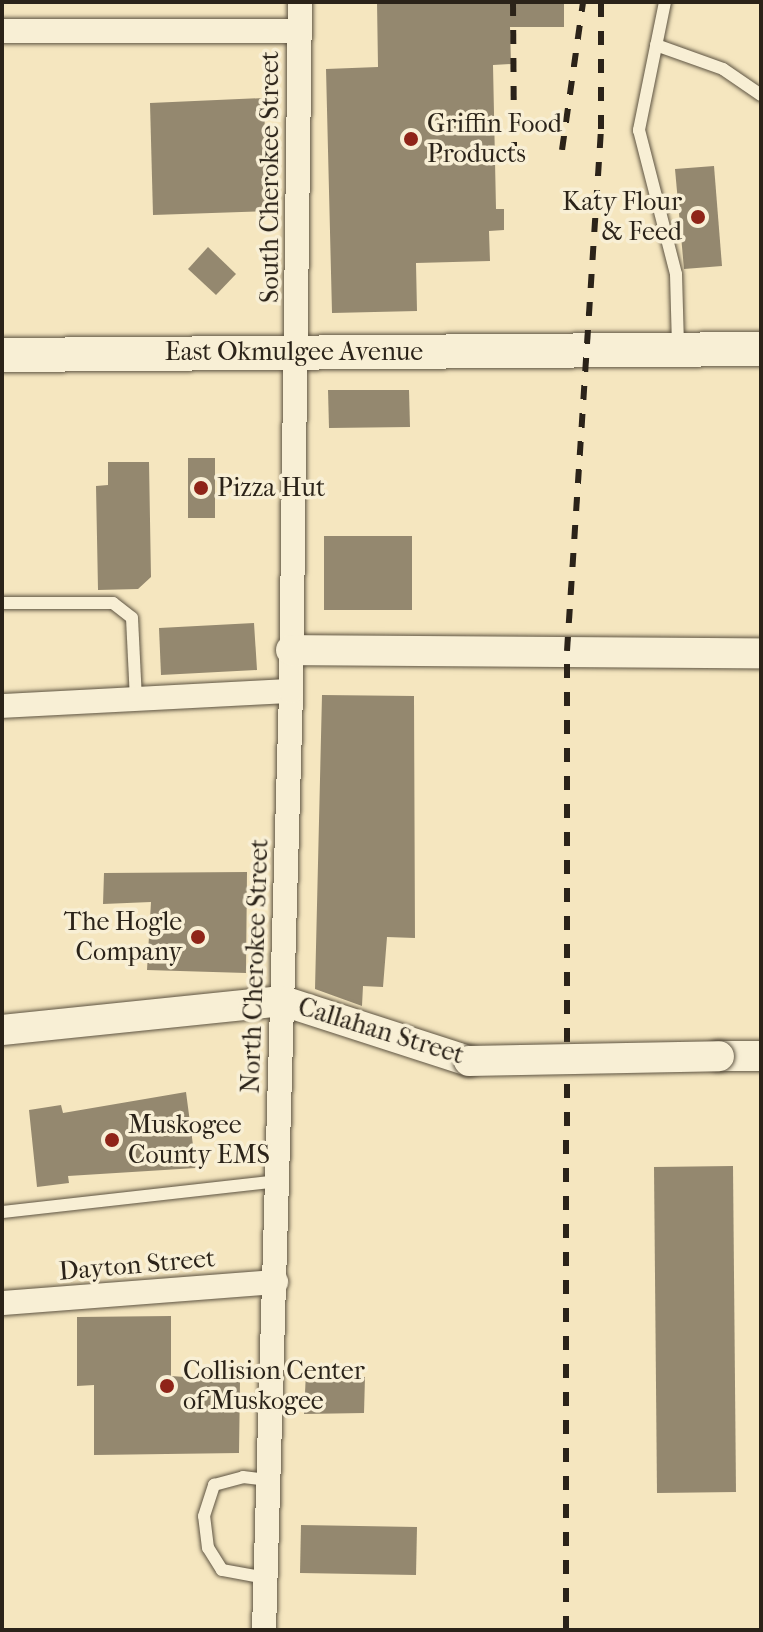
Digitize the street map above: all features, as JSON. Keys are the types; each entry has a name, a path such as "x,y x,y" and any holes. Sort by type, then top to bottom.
{"main road":[{"name":"East Okmulgee Avenue","path":"2,355 761,349"}],"street":[{"name":"South Cherokee Street","path":"296,352 300,2"},
{"path":"2,31 299,31"},
{"name":"North Cherokee Street","path":"264,1630 291,691 296,352"},
{"path":"291,650 761,653"},
{"path":"2,706 291,691"},
{"name":"Callahan Street","path":"2,1030 283,1001 469,1061 761,1056"},
{"name":"Dayton Street","path":"2,1303 276,1282"}],"lane":[{"path":"665,2 639,130 676,274 678,349"},
{"path":"656,45 723,69 761,95"},
{"path":"2,603 113,603 132,618 136,699"},
{"path":"2,1212 277,1181"},
{"path":"266,1578 222,1570 208,1548 204,1516 214,1485 243,1477 269,1480"}],"building":[{"name":"Griffin Food Products","path":"377,2 564,2 564,27 510,27 511,64 493,65 496,209 504,209 504,230 489,231 490,261 416,263 417,311 332,313 326,69 378,67"},
{"path":"264,98 267,211 153,215 150,103"},
{"name":"Katy Flour & Feed","path":"714,166 722,266 684,269 675,169"},
{"path":"208,247 236,274 216,295 188,269"},
{"path":"328,390 409,390 410,427 329,428"},
{"name":"Pizza Hut","path":"188,458 215,458 215,518 188,518"},
{"path":"108,462 149,462 151,577 138,589 98,590 96,486 108,485"},
{"path":"324,536 412,536 412,610 324,610"},
{"path":"254,623 257,670 161,675 159,628"},
{"path":"322,695 414,696 415,938 387,937 383,987 363,986 362,1006 315,989"},
{"name":"The Hogle Company","path":"247,872 246,973 147,970 151,902 103,904 104,873"},
{"name":"Muskogee County EMS","path":"186,1092 196,1168 68,1176 69,1183 37,1187 29,1110 61,1105 63,1113"},
{"path":"733,1166 736,1492 657,1493 654,1167"},
{"name":"Collision Center of Muskogee","path":"171,1316 171,1376 240,1381 239,1453 94,1455 94,1385 77,1386 77,1317"},
{"path":"306,1372 365,1377 364,1413 304,1414"},
{"path":"301,1525 417,1527 416,1575 300,1573"}],"railway":[{"path":"513,2 514,150"},
{"path":"562,150 583,2"},
{"path":"566,1630 567,651 601,129 601,2"}],"place":[{"name":"Griffin Food Products","path":"411,139"},
{"name":"Katy Flour & Feed","path":"698,217"},
{"name":"Pizza Hut","path":"201,488"},
{"name":"The Hogle Company","path":"198,937"},
{"name":"Muskogee County EMS","path":"112,1140"},
{"name":"Collision Center of Muskogee","path":"167,1386"}]}
